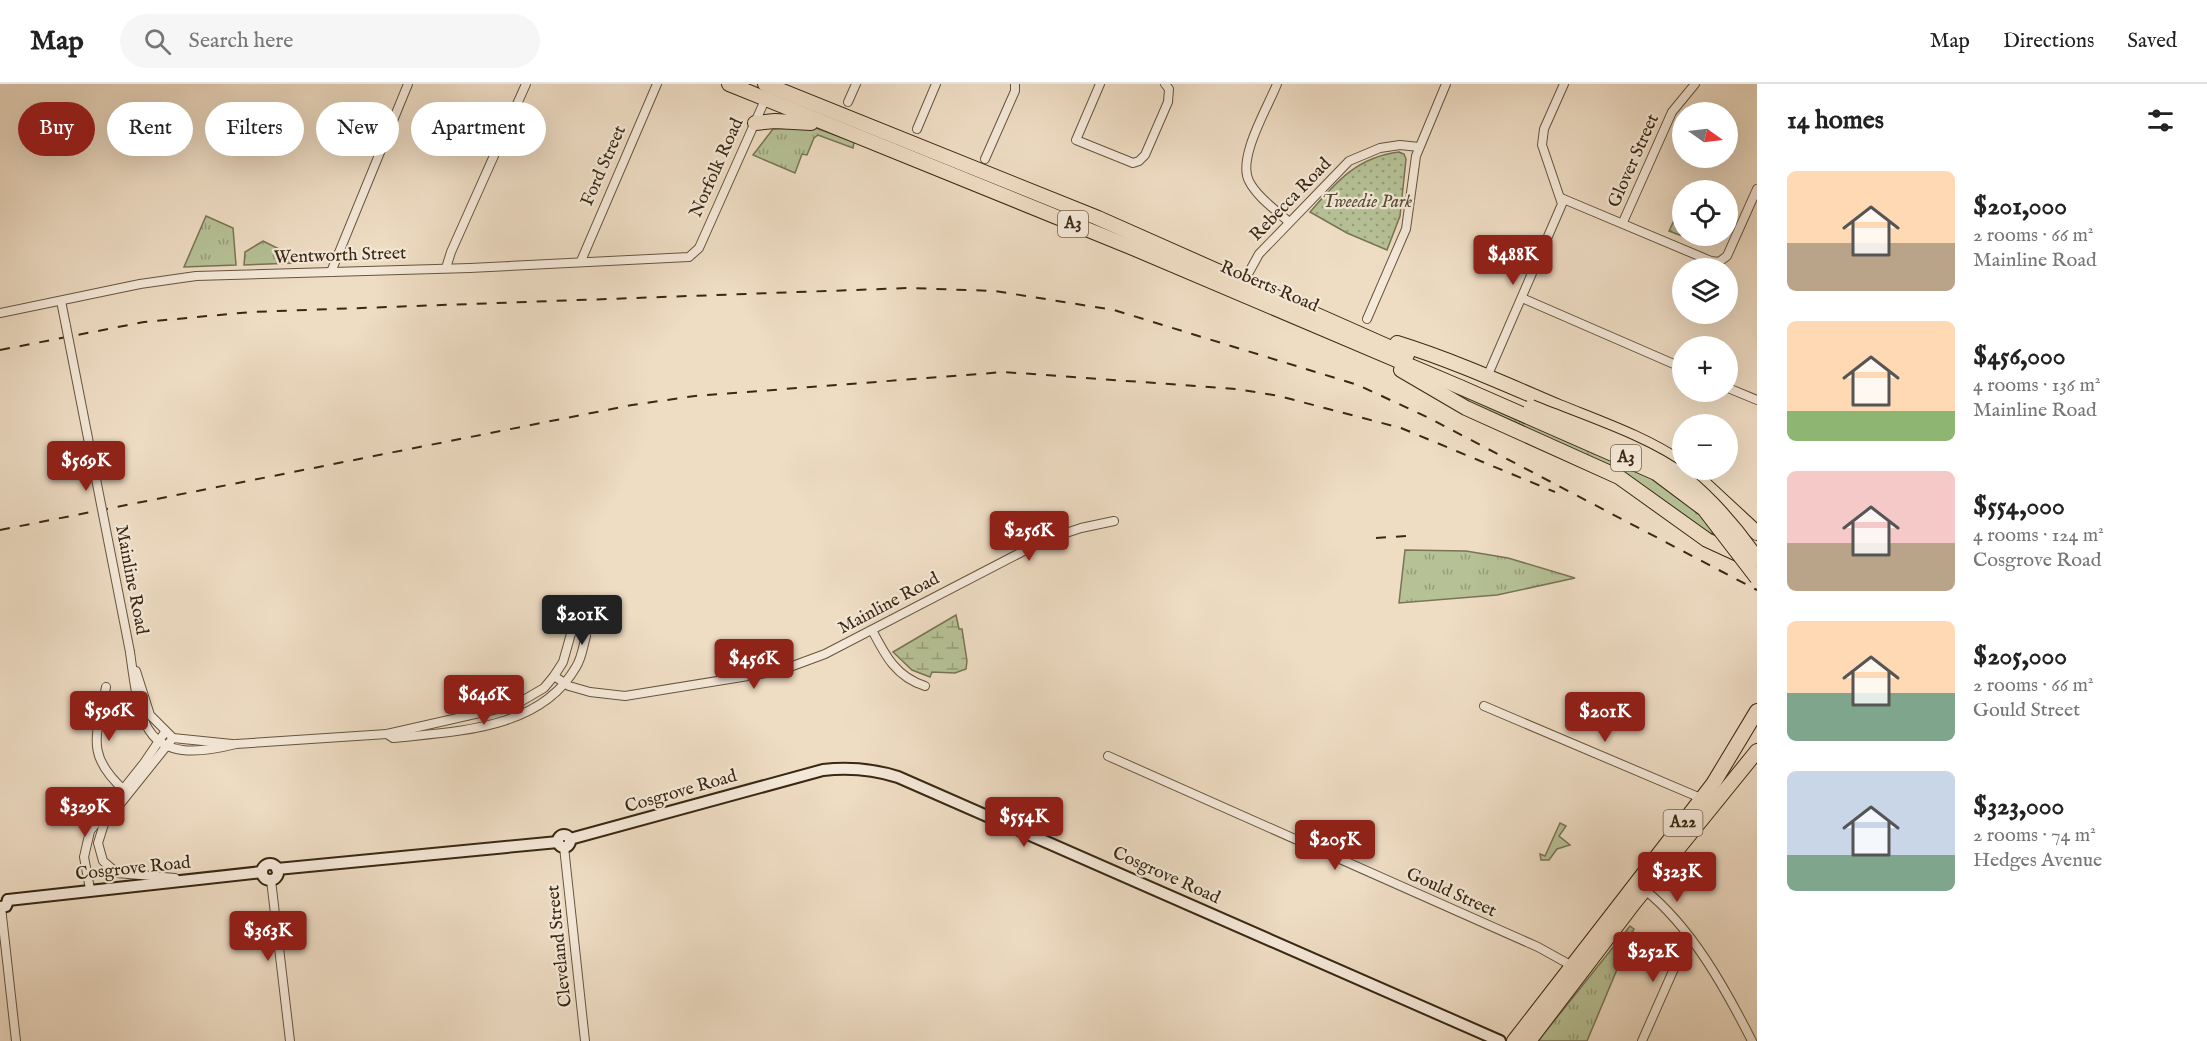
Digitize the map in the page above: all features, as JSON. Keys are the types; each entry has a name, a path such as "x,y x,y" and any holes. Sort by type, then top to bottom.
{"highway":[{"name":"Roberts Road","path":"729,84 822,124 1241,288"},
{"name":"Roberts Road","path":"769,85 1071,207 1241,288 1359,340 1461,383 1633,450 1681,476 1724,515 1757,561"},
{"path":"754,123 775,121 822,124"},
{"path":"1359,340 1416,349 1646,443 1672,458"},
{"path":"1359,340 1466,408 1619,477 1694,532 1719,547 1757,561"},
{"name":"Roberts Road","path":"1461,383 1656,472 1704,509 1757,578"},
{"path":"1700,480 1757,533"},
{"path":"1694,532 1716,538 1732,536 1738,525 1735,512"},
{"name":"A22","path":"1529,1041 1702,798 1757,711"},
{"path":"1738,742 1757,728"},
{"name":"A22","path":"1514,1041 1646,890 1757,752"}],"main road":[{"name":"Norfolk Road","path":"765,100 769,85"},
{"name":"Cosgrove Road","path":"277,869 564,843 823,770 852,768 872,770 898,777 1500,1041"},
{"path":"270,864 277,869 277,876 271,880 266,879 262,872 263,867 270,864"},
{"name":"Cosgrove Road","path":"2,902 90,889 262,872"}],"street":[{"path":"331,272 408,84"},
{"path":"446,268 526,84"},
{"name":"Ford Street","path":"581,261 657,84"},
{"path":"848,102 856,84"},
{"path":"917,129 936,84"},
{"path":"984,159 1015,91 1015,84"},
{"path":"1100,84 1076,140 1130,163 1139,161 1144,155 1168,102 1168,84"},
{"path":"1277,84 1247,154 1245,168 1252,187 1289,222"},
{"path":"1367,319 1406,229 1419,147 1446,84"},
{"path":"1487,377 1560,210 1561,198 1546,164 1542,145 1544,129 1564,84"},
{"name":"Glover Street","path":"1623,222 1671,112 1695,84"},
{"name":"Norfolk Road","path":"684,257 692,255 699,248 765,100"},
{"name":"Rebecca Road","path":"1241,288 1259,254 1354,158 1387,146 1419,147"},
{"path":"1561,198 1623,222 1711,261 1719,262 1727,256 1757,189"},
{"name":"Wentworth Street","path":"0,313 179,278 684,257"},
{"path":"1522,298 1672,363"},
{"name":"Mainline Road","path":"60,301 130,652 140,716 146,727 168,747 193,751 236,744 387,734 509,708 527,700 554,676 563,662 574,623"},
{"path":"1738,392 1757,400"},
{"name":"Mainline Road","path":"554,676 564,683 590,692 625,696 747,678 805,663 1045,540 1081,528 1114,521"},
{"path":"872,630 894,667 909,679 925,686"},
{"name":"Mainline Road","path":"387,734 393,738 436,733 500,722 532,711 552,697 577,666 586,636"},
{"name":"Mainline Road","path":"130,652 150,716 165,732 173,738 236,744"},
{"path":"106,687 97,740 97,755 105,771 125,791"},
{"path":"1484,706 1716,804"},
{"path":"165,732 99,833 99,850 103,861 111,869 123,874 187,879"},
{"path":"90,889 84,857 88,837 94,824 168,747 173,738"},
{"name":"Gould Street","path":"1108,756 1538,947 1578,970"},
{"name":"Cleveland Street","path":"564,843 585,1041"},
{"path":"271,880 290,1041"},
{"path":"1646,890 1688,937 1728,995 1752,1041"},
{"path":"2,902 16,1041"},
{"path":"1642,1041 1688,937"}],"green space":[{"path":"813,127 854,142 853,148 818,135 814,138 807,155 802,154 795,173 753,155 773,129"},
{"name":"Tweedie Park","path":"1399,152 1404,154 1406,159 1400,216 1387,250 1347,233 1310,212 1339,181 1359,165 1371,159"},
{"path":"206,216 233,228 236,265 184,267"},
{"path":"263,241 293,256 295,263 244,265 245,252"},
{"path":"1420,377 1649,474 1697,510 1716,534 1703,532 1687,520"},
{"path":"1405,550 1466,551 1508,558 1575,578 1497,595 1399,603"},
{"path":"956,615 959,629 962,629 966,669 955,673 932,672 930,677 912,670 893,652"},
{"path":"1560,823 1566,826 1559,836 1570,845 1557,849 1549,860 1541,860 1540,854 1545,856"},
{"path":"1630,926 1634,929 1587,1041 1538,1041"}],"railway":[{"path":"0,350 144,322 251,312 909,288 995,291 1114,310 1358,385 1429,418 1757,590"},
{"path":"0,530 632,405 695,396 1004,372 1237,389 1279,396 1401,428 1555,492"},
{"path":"1376,538 1407,536"}]}
